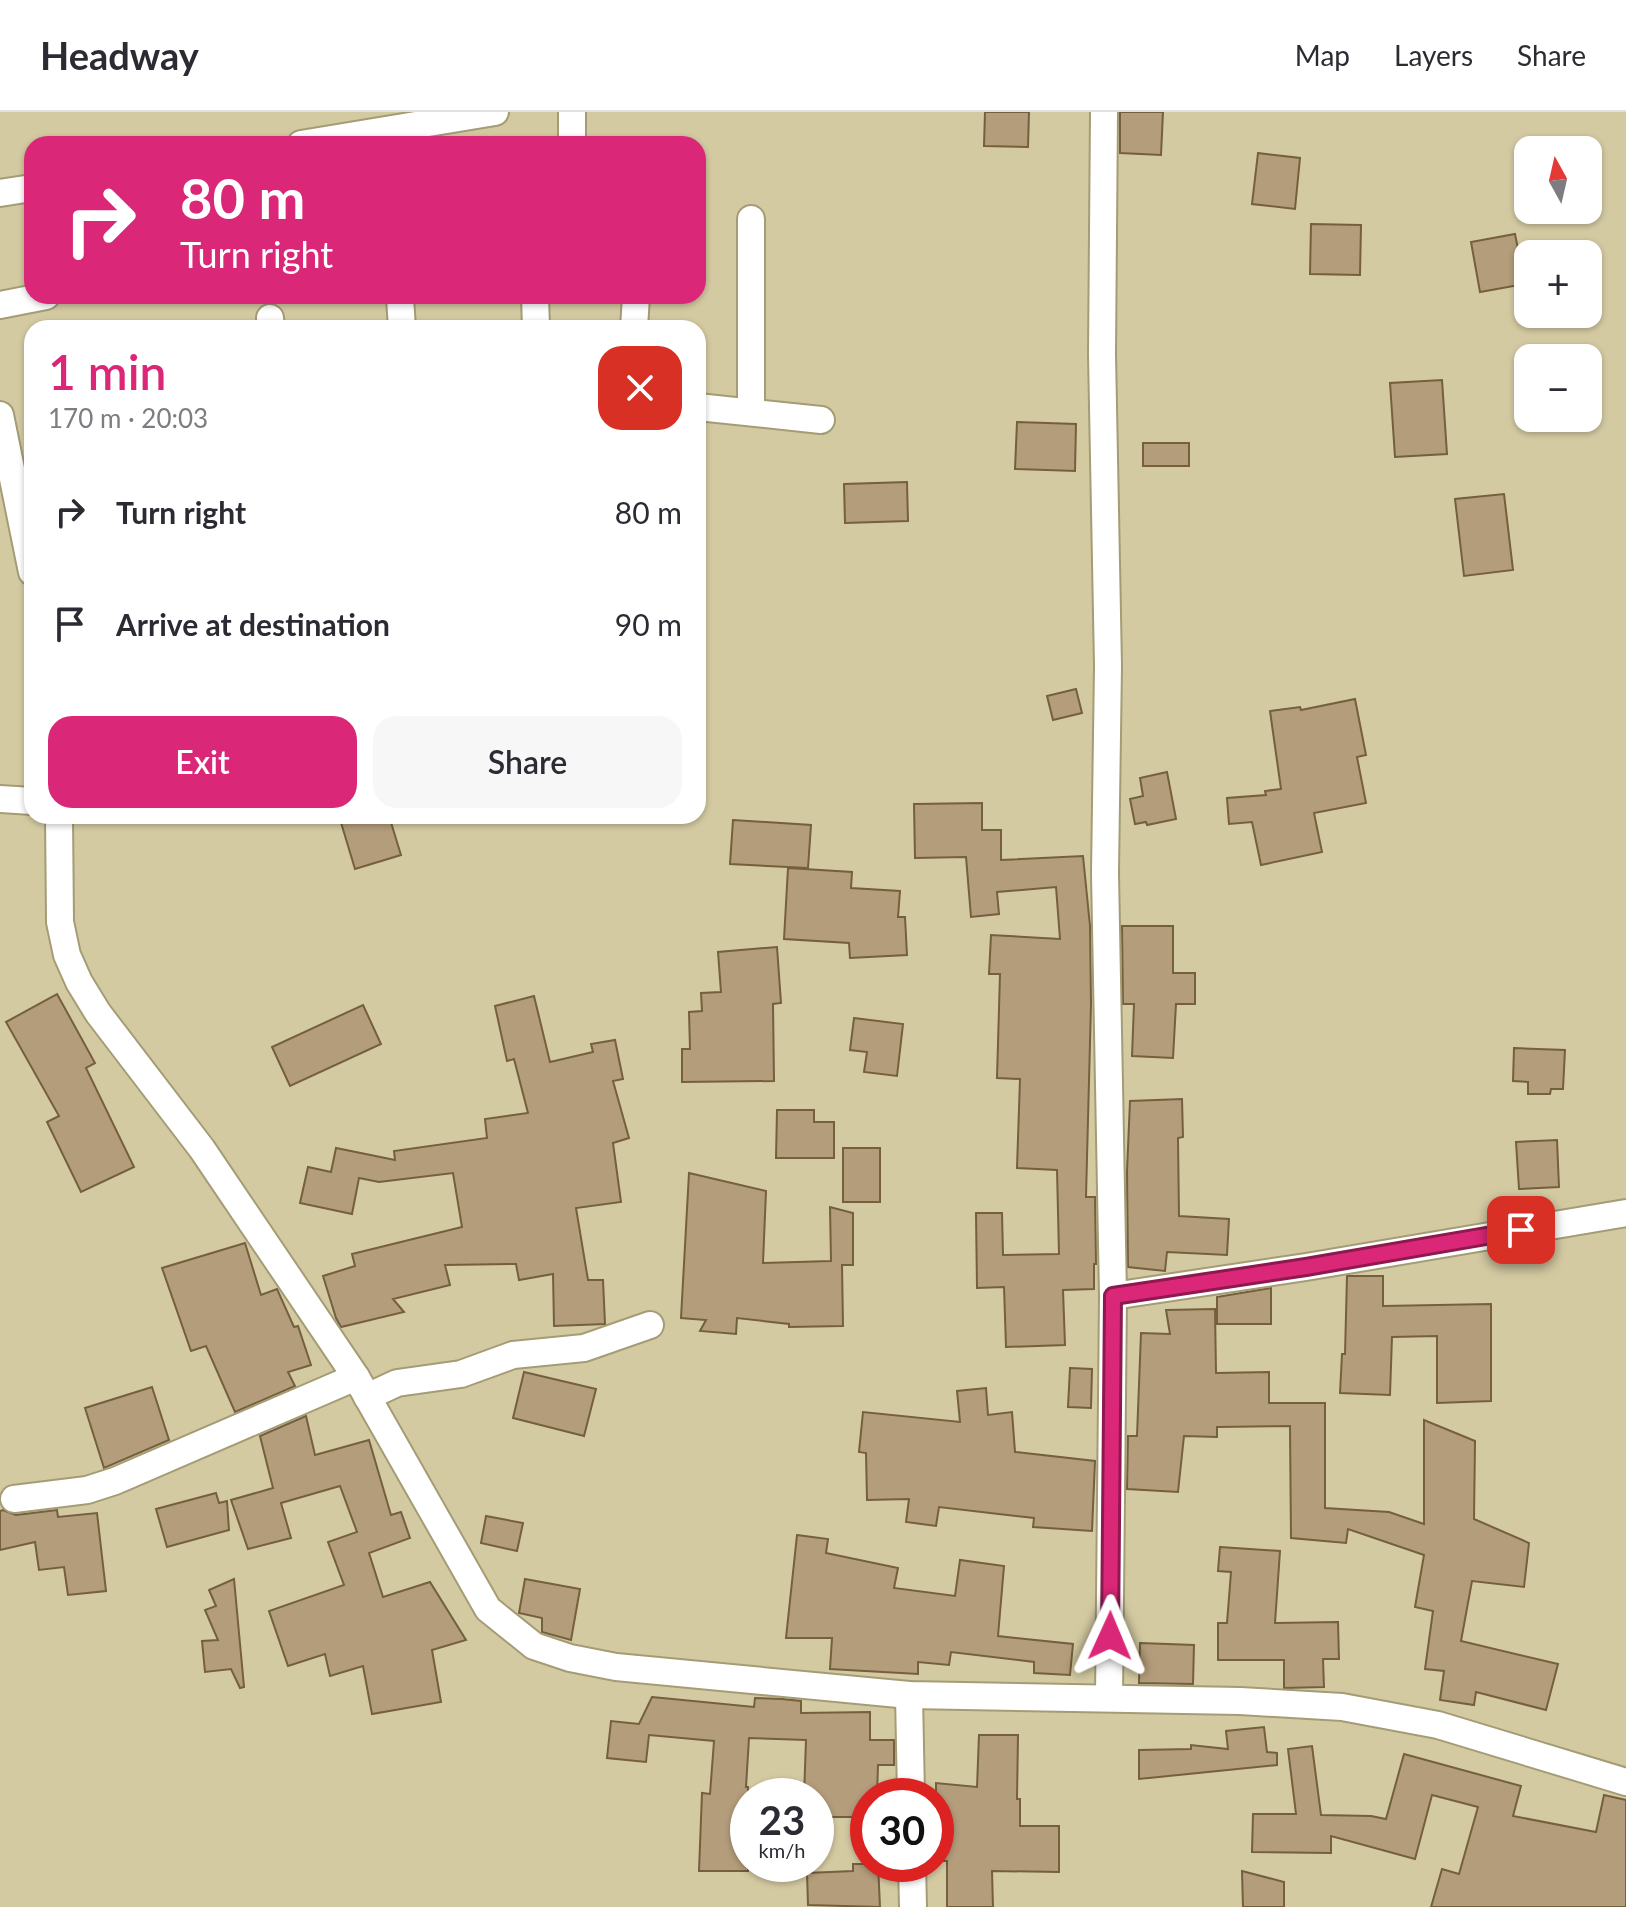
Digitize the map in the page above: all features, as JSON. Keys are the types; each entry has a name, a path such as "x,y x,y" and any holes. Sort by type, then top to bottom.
{"street":[{"path":"350,136 495,112"},
{"path":"572,112 572,136"},
{"path":"1104,112 1102,354 1108,666 1106,903 1113,1296 1109,1698"},
{"path":"0,193 24,189"},
{"path":"751,219 751,411"},
{"path":"0,305 24,300"},
{"path":"706,408 821,420"},
{"path":"0,415 21,462 11,524 24,554"},
{"path":"0,799 24,800"},
{"path":"59,824 60,922 67,955 79,982 98,1013 202,1149 362,1387 488,1609 534,1646 570,1658 616,1667 909,1695 1296,1703 1399,1716 1626,1782"},
{"path":"1113,1296 1626,1213"},
{"path":"14,1499 87,1490 115,1481 362,1387 461,1374 513,1355 584,1348 650,1325"},
{"path":"909,1695 911,1778"},
{"path":"912,1882 913,1907"}],"building":[{"path":"985,112 1029,112 1028,147 984,146"},
{"path":"1120,112 1163,112 1161,155 1120,153"},
{"path":"1258,153 1300,158 1295,209 1252,204"},
{"path":"1311,224 1361,225 1360,275 1310,274"},
{"path":"1515,234 1514,286 1480,292 1471,242"},
{"path":"1442,380 1447,454 1395,457 1390,383"},
{"path":"1017,422 1076,424 1075,471 1015,469"},
{"path":"1143,443 1189,443 1189,466 1143,466"},
{"path":"907,482 908,521 845,523 844,484"},
{"path":"1504,494 1513,570 1464,576 1455,499"},
{"path":"1076,689 1082,713 1053,720 1047,696"},
{"path":"1355,699 1366,755 1357,757 1366,803 1314,813 1322,852 1261,865 1252,822 1229,824 1227,798 1266,795 1265,791 1281,789 1270,711 1300,707 1301,710"},
{"path":"1167,772 1176,819 1147,825 1146,822 1135,824 1130,799 1143,796 1140,778"},
{"path":"982,803 982,830 1001,830 1001,860 1083,856 1090,926 1091,1004 1086,1197 1095,1197 1096,1264 1094,1289 1063,1290 1065,1345 1006,1347 1004,1287 977,1288 976,1213 1002,1213 1003,1255 1059,1254 1057,1170 1017,1168 1020,1079 997,1078 1000,974 989,974 991,935 1060,939 1056,887 997,892 999,914 971,917 966,857 915,858 914,804"},
{"path":"733,820 811,825 808,868 730,864"},
{"path":"341,824 391,824 401,855 355,869"},
{"path":"788,868 852,872 851,888 900,891 898,917 905,917 907,955 850,958 849,943 784,939"},
{"path":"1122,926 1173,926 1173,973 1195,973 1195,1004 1176,1004 1173,1058 1132,1056 1134,1004 1123,1004"},
{"path":"777,947 781,1003 773,1004 774,1081 682,1082 682,1049 690,1049 689,1012 702,1011 701,993 721,992 718,952"},
{"path":"57,994 95,1063 86,1068 134,1167 81,1192 47,1122 59,1116 6,1022"},
{"path":"534,996 550,1062 593,1052 591,1044 615,1040 623,1079 613,1081 629,1138 613,1143 621,1202 576,1208 588,1280 603,1280 605,1324 554,1326 553,1274 519,1280 516,1264 445,1265 450,1285 393,1299 404,1312 341,1327 323,1276 355,1266 352,1254 462,1227 453,1173 379,1182 359,1178 352,1214 300,1203 308,1167 331,1172 336,1148 395,1160 394,1151 487,1138 485,1119 528,1113 514,1059 507,1061 495,1006"},
{"path":"363,1005 381,1044 290,1086 272,1047"},
{"path":"854,1018 903,1024 897,1076 864,1072 867,1052 850,1050"},
{"path":"1514,1048 1565,1050 1563,1089 1551,1089 1550,1094 1528,1094 1528,1082 1513,1081"},
{"path":"1182,1099 1183,1137 1178,1138 1179,1216 1229,1219 1227,1255 1167,1252 1165,1271 1128,1267 1130,1101"},
{"path":"777,1110 814,1110 814,1122 834,1122 834,1158 776,1158"},
{"path":"1557,1140 1559,1187 1519,1189 1516,1142"},
{"path":"843,1148 880,1148 880,1202 843,1202"},
{"path":"689,1173 766,1191 763,1263 831,1261 830,1207 853,1213 853,1265 842,1265 843,1326 789,1327 789,1324 737,1318 736,1334 700,1331 706,1320 681,1318"},
{"path":"245,1243 261,1295 277,1289 294,1327 298,1326 311,1365 288,1372 295,1386 235,1412 206,1346 191,1351 162,1268"},
{"path":"1347,1276 1383,1276 1383,1306 1491,1304 1491,1401 1437,1403 1437,1336 1392,1337 1390,1395 1340,1393 1342,1354 1345,1354"},
{"path":"1271,1288 1271,1324 1217,1324 1217,1297"},
{"path":"1215,1309 1216,1373 1269,1372 1269,1403 1325,1403 1325,1508 1389,1512 1424,1524 1424,1420 1475,1441 1474,1519 1529,1543 1524,1587 1472,1581 1461,1641 1558,1664 1546,1710 1476,1692 1474,1705 1440,1700 1444,1671 1425,1669 1433,1611 1415,1607 1424,1555 1348,1529 1346,1543 1291,1538 1290,1426 1217,1427 1217,1437 1184,1436 1178,1492 1127,1489 1128,1436 1137,1436 1141,1333 1170,1334 1166,1310"},
{"path":"1070,1368 1092,1369 1091,1408 1068,1407"},
{"path":"524,1372 596,1389 584,1436 513,1418"},
{"path":"152,1387 169,1440 104,1468 85,1408"},
{"path":"986,1388 988,1415 1012,1412 1015,1452 1095,1461 1092,1531 1033,1527 1034,1518 939,1507 936,1526 906,1522 909,1499 867,1500 866,1453 859,1452 863,1412 960,1422 957,1391"},
{"path":"306,1416 315,1455 369,1440 391,1515 401,1512 410,1538 369,1553 383,1597 430,1582 466,1640 432,1650 441,1702 372,1714 363,1666 330,1676 325,1654 288,1666 269,1611 344,1585 328,1542 357,1532 340,1486 281,1503 291,1538 248,1549 231,1500 273,1488 260,1436"},
{"path":"216,1493 219,1503 227,1501 229,1530 167,1547 156,1509"},
{"path":"57,1510 58,1517 97,1513 106,1591 68,1595 64,1567 39,1570 35,1542 0,1550 0,1511 16,1515"},
{"path":"486,1516 523,1523 517,1551 481,1543"},
{"path":"797,1535 828,1539 826,1553 898,1568 894,1588 955,1596 960,1560 1004,1566 998,1636 1073,1644 1070,1675 1034,1673 1034,1662 951,1652 949,1665 918,1662 918,1674 830,1669 832,1638 786,1638"},
{"path":"1220,1547 1280,1551 1275,1623 1338,1622 1339,1659 1323,1659 1324,1687 1284,1688 1284,1660 1218,1660 1218,1623 1227,1623 1231,1572 1218,1571"},
{"path":"234,1579 244,1687 240,1688 231,1669 205,1672 202,1641 218,1640 205,1610 216,1606 209,1590"},
{"path":"525,1579 580,1589 571,1640 542,1632 542,1618 519,1613"},
{"path":"1140,1643 1194,1645 1193,1684 1139,1683"},
{"path":"652,1697 754,1707 755,1698 782,1699 801,1701 801,1713 870,1712 870,1740 894,1740 894,1765 878,1765 878,1778 850,1778 850,1817 834,1817 834,1778 805,1778 806,1740 749,1738 747,1778 730,1778 730,1871 699,1871 702,1793 710,1794 714,1741 649,1735 646,1762 607,1758 611,1721 639,1724"},
{"path":"1264,1727 1267,1752 1277,1753 1277,1765 1139,1779 1139,1750 1191,1749 1191,1745 1228,1749 1226,1731"},
{"path":"979,1735 1018,1735 1017,1799 1020,1799 1020,1826 1059,1826 1059,1872 992,1871 993,1907 947,1907 947,1882 954,1882 954,1785 977,1787"},
{"path":"1312,1746 1321,1815 1386,1819 1404,1754 1521,1786 1513,1816 1596,1832 1604,1795 1626,1800 1626,1907 1431,1907 1442,1869 1459,1874 1478,1807 1432,1795 1415,1859 1331,1836 1331,1853 1252,1852 1253,1814 1296,1814 1288,1749"},
{"path":"850,1871 850,1882 879,1882 880,1907 808,1905 807,1882 834,1882 834,1872"},
{"path":"1242,1871 1284,1882 1284,1907 1243,1907"}],"route":[{"path":"1110,1636 1113,1296 1521,1230"}]}
